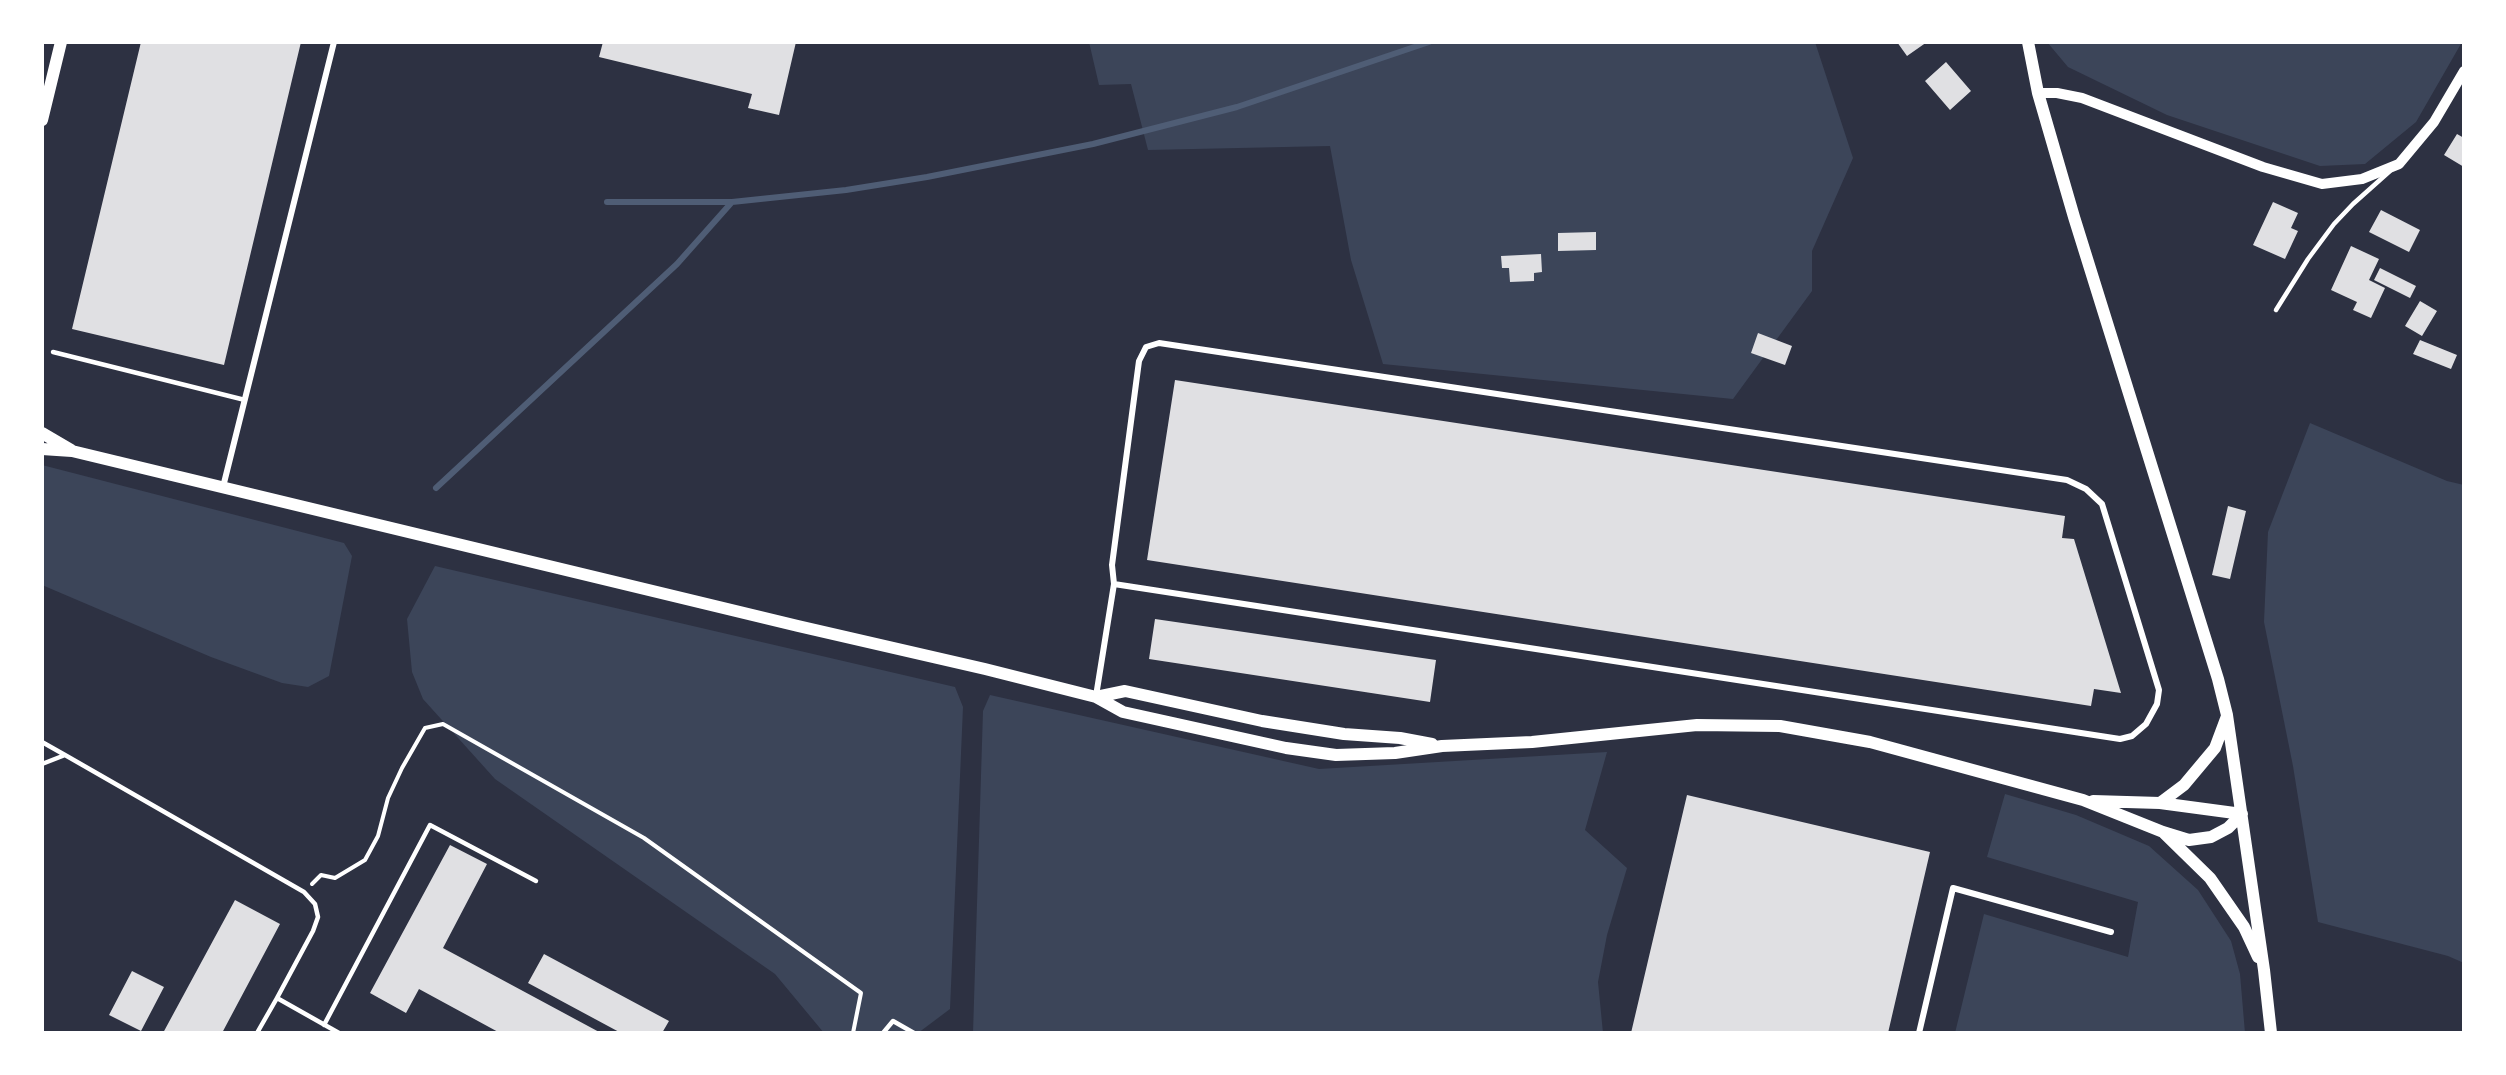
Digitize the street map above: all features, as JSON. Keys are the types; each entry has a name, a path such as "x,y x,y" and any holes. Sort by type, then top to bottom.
{"main road":[{"path":"42,120 61,42"},
{"path":"2028,42 2038,93 2074,217 2218,679 2227,715 2271,1033"},
{"path":"42,433 72,451"},
{"path":"42,449 72,451 986,669 1096,697 1123,712 1286,748 1336,755 1395,753 1442,746 1532,742 1697,724 1780,726 1870,742 2083,800 2189,840 2211,837 2228,828 2242,814"},
{"path":"1096,697 1125,690 1262,721 1344,734 1400,738 1442,746"},
{"path":"2160,803 2184,785 2215,748 2227,715"},
{"path":"2083,800 2160,803 2242,814"},
{"path":"2163,832 2210,878 2244,927 2264,970"}],"street":[{"path":"223,488 334,42"},
{"path":"2038,93 2056,93 2082,98 2263,167 2322,184 2362,178 2399,164 2434,122 2464,71"},
{"path":"1096,697 1114,584 1112,566 1139,361 1146,347 1158,343 2067,480 2086,489 2102,504 2159,690 2157,704 2146,724 2132,736 2120,739 1114,584"},
{"path":"1919,1033 1953,888 2111,932"}],"lane":[{"path":"2276,310 2334,224 2353,204 2399,164"},
{"path":"52,352 245,400"},
{"path":"42,742 304,892 315,904 318,917 313,931 257,1033"},
{"path":"42,764 64,755"},
{"path":"324,1025 430,825 536,881"},
{"path":"277,998 339,1033"},
{"path":"883,1033 893,1022 914,1033"}],"path":[{"path":"304,892 321,875 335,878 365,860 378,836 388,798 402,768 425,728 443,724 644,838 861,993 853,1033"}],"shaded area":[{"path":"1089,42 1815,42 1853,158 1812,251 1812,291 1733,399 1383,364 1351,260 1330,146 1148,150 1131,84 1099,85"},
{"path":"2047,42 2462,42 2416,122 2365,164 2320,166 2167,115 2068,67"},
{"path":"2310,423 2447,481 2464,485 2464,963 2448,956 2318,922 2293,766 2264,622 2268,532"},
{"path":"42,465 344,543 352,556 329,676 308,687 282,683 211,657 42,585"},
{"path":"435,566 955,687 963,707 950,1009 918,1033 824,1033 775,974 495,779 423,699 412,672 407,619"},
{"path":"990,695 1319,769 1607,752 1585,830 1627,868 1607,935 1598,982 1603,1033 973,1033 983,711"},
{"path":"2005,794 2076,815 2149,846 2198,890 2231,941 2240,974 2245,1033 1955,1033 1984,914 2128,957 2138,902 1987,857"}],"building":[{"path":"141,42 301,42 224,365 72,329"},
{"path":"603,42 796,42 779,115 748,108 752,94 599,57"},
{"path":"1897,42 1927,42 1907,56"},
{"path":"1946,62 1971,91 1950,110 1925,81"},
{"path":"2457,134 2464,138 2464,167 2444,155"},
{"path":"2273,202 2298,213 2291,228 2298,231 2285,259 2253,245"},
{"path":"2381,210 2420,230 2409,252 2369,232"},
{"path":"1596,232 1596,250 1558,251 1558,233"},
{"path":"2351,246 2379,259 2369,280 2385,288 2371,318 2353,310 2357,302 2331,290"},
{"path":"1541,254 1542,272 1534,273 1534,281 1510,282 1509,268 1502,268 1501,256"},
{"path":"2380,268 2416,286 2410,298 2374,280"},
{"path":"2420,301 2437,311 2422,336 2405,326"},
{"path":"1758,333 1792,346 1785,365 1751,353"},
{"path":"2420,340 2457,355 2451,369 2413,354"},
{"path":"1175,380 2065,516 2062,538 2074,539 2121,693 2094,689 2091,706 1147,560"},
{"path":"2228,506 2246,511 2230,579 2212,575"},
{"path":"1155,619 1436,660 1430,702 1149,659"},
{"path":"1687,795 1930,852 1888,1033 1631,1033"},
{"path":"450,845 487,864 443,948 601,1033 500,1033 419,989 406,1013 370,993"},
{"path":"235,900 280,924 222,1033 163,1033"},
{"path":"544,954 669,1021 662,1033 621,1033 528,983"},
{"path":"132,971 164,987 141,1031 109,1015"}],"waterway":[{"path":"436,488 677,264 732,202 846,190 927,177 1093,144 1237,107 1429,42"},
{"path":"607,202 732,202"}]}
